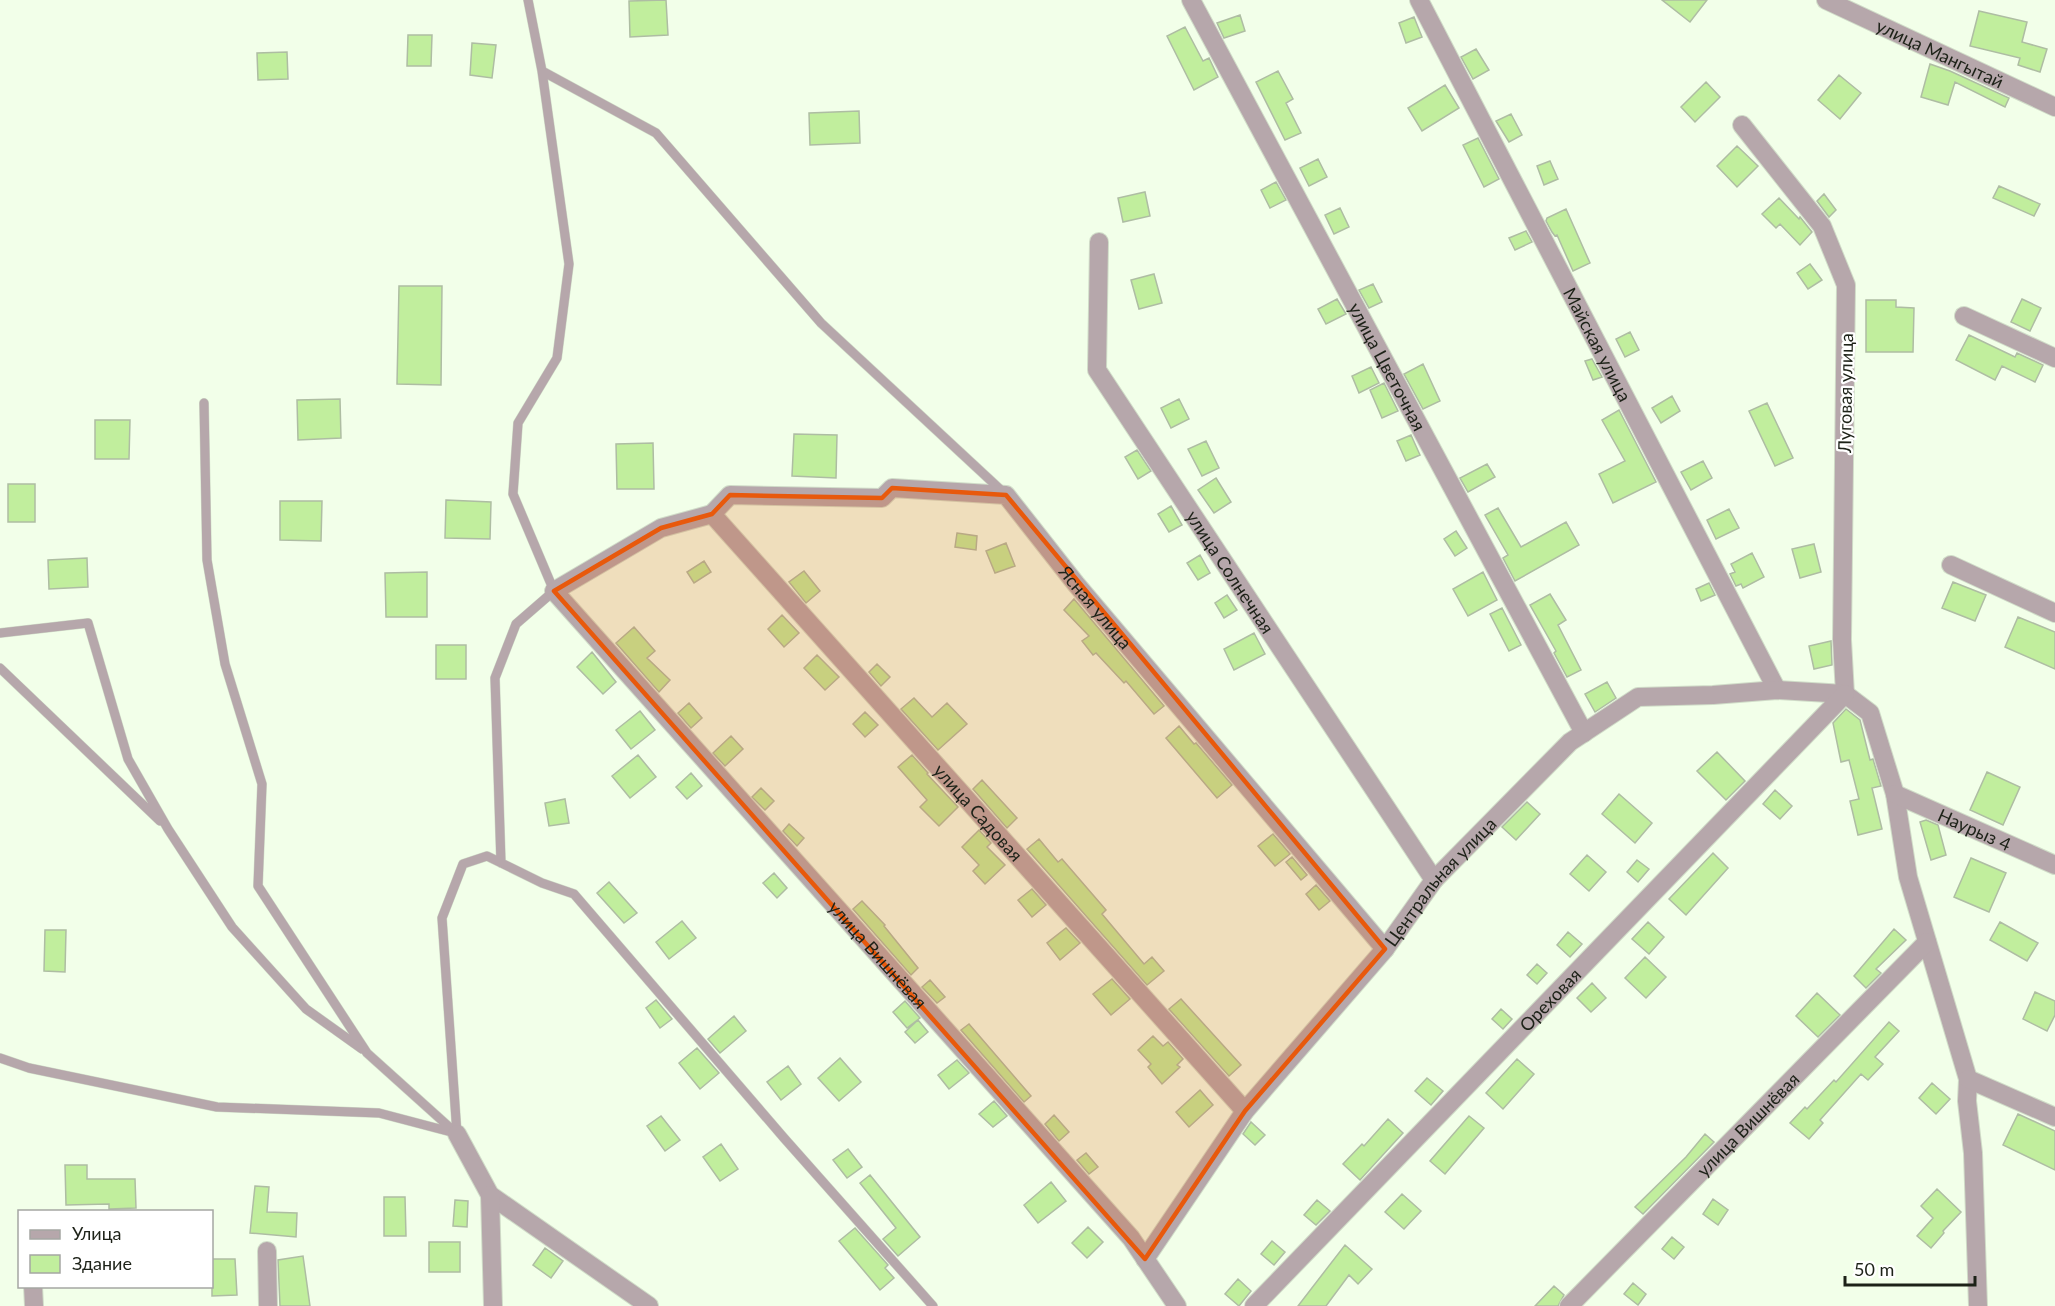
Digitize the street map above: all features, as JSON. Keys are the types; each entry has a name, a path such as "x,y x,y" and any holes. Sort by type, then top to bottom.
{"street":[{"name":"улица Цветочная","path":"1191,0 1584,733"},
{"name":"Майская улица","path":"1419,0 1777,690"},
{"name":"улица Мангытай","path":"1826,0 2055,107"},
{"name":"Луговая улица","path":"1742,125 1822,226 1846,285 1842,640 1845,694"},
{"name":"улица Солнечная","path":"1099,242 1097,370 1434,880"},
{"path":"1964,316 2055,358"},
{"path":"554,591 661,528 712,514 730,495 882,498 892,488 1006,495"},
{"name":"Ясная улица","path":"1006,495 1076,584 1385,949"},
{"name":"улица Садовая","path":"712,514 1245,1111"},
{"path":"1951,565 2055,613"},
{"name":"улица Вишнёвая","path":"554,591 1131,1238 1177,1306"},
{"name":"Центральная улица","path":"1145,1259 1245,1111 1385,949 1434,880 1570,742 1638,697 1777,690 1845,694"},
{"path":"1845,694 1870,713 1895,794 1908,877 1968,1079 1967,1101 1973,1153 1978,1306"},
{"name":"Ореховая","path":"1254,1306 1845,694"},
{"name":"Наурыз 4","path":"1895,794 2055,865"},
{"name":"улица Вишнёвая","path":"1569,1306 1927,942"},
{"path":"1968,1079 2055,1118"},
{"path":"457,1134 490,1195 649,1306"},
{"path":"490,1195 493,1306"},
{"path":"267,1251 268,1306"},
{"path":"33,1288 34,1306"}],"lane":[{"path":"501,863 495,678 516,624 554,591 513,494 518,423 556,358 569,264 542,71 528,0"},
{"path":"542,71 656,133 821,323 1006,495"},
{"path":"204,403 207,560 225,664 262,784 258,886 367,1053"},
{"path":"0,633 88,623 128,759 168,829 232,927 306,1009 367,1053 457,1134"},
{"path":"0,668 168,829"},
{"path":"457,1134 442,918 463,864 488,856 542,883 574,894 933,1306"},
{"path":"0,1058 29,1068 217,1107 379,1113 457,1134"}],"highlighted area":[{"path":"892,488 1006,495 1385,949 1245,1111 1145,1259 554,591 661,528 712,514 730,495 882,498"}],"building":[{"path":"666,0 668,35 630,37 629,1"},
{"path":"1662,0 1707,0 1690,22"},
{"path":"1979,11 2027,22 2022,42 2047,49 2040,72 2018,65 2020,58 1970,46"},
{"path":"1240,15 1245,31 1224,38 1217,23"},
{"path":"1414,17 1422,37 1406,43 1399,23"},
{"path":"1185,27 1203,61 1209,58 1218,77 1194,90 1167,36"},
{"path":"408,35 432,35 431,66 407,66"},
{"path":"472,43 496,45 492,78 470,75"},
{"path":"1476,49 1489,70 1473,79 1461,57"},
{"path":"287,52 288,79 258,80 257,53"},
{"path":"1930,64 2009,98 2005,107 1955,82 1948,105 1921,97"},
{"path":"1278,71 1293,99 1286,103 1301,133 1285,140 1256,82"},
{"path":"1839,75 1861,93 1840,119 1818,100"},
{"path":"1706,82 1720,97 1695,122 1681,107"},
{"path":"1445,85 1459,108 1422,131 1408,108"},
{"path":"859,111 860,143 810,145 809,113"},
{"path":"1511,114 1522,135 1509,142 1496,121"},
{"path":"1478,138 1499,179 1484,187 1463,145"},
{"path":"1737,146 1758,166 1737,187 1717,166"},
{"path":"1318,159 1327,177 1309,186 1300,168"},
{"path":"1550,161 1558,179 1544,185 1537,166"},
{"path":"1276,182 1286,200 1270,208 1261,190"},
{"path":"1999,186 2040,204 2034,216 1993,198"},
{"path":"1145,192 1150,216 1123,222 1118,198"},
{"path":"1824,194 1836,210 1829,217 1817,201"},
{"path":"1779,198 1799,219 1800,217 1812,232 1800,245 1780,224 1776,228 1762,214"},
{"path":"1340,208 1349,227 1334,234 1325,215"},
{"path":"1566,209 1590,263 1573,271 1557,235 1555,236 1546,221 1547,218"},
{"path":"1526,231 1532,242 1515,250 1509,238"},
{"path":"1810,264 1822,280 1808,289 1797,273"},
{"path":"1154,274 1162,303 1139,309 1131,280"},
{"path":"1373,284 1382,302 1369,308 1359,290"},
{"path":"399,286 442,286 441,385 397,384"},
{"path":"1337,299 1346,314 1326,324 1318,309"},
{"path":"2022,299 2041,308 2030,331 2011,322"},
{"path":"1866,300 1896,300 1896,307 1914,308 1913,352 1866,352"},
{"path":"1630,332 1639,350 1625,357 1616,339"},
{"path":"1969,335 2015,357 2017,353 2043,365 2035,382 2002,366 1995,380 1956,360"},
{"path":"1592,359 1602,377 1593,380 1585,361"},
{"path":"1423,364 1440,401 1423,409 1404,374"},
{"path":"1371,367 1379,383 1359,393 1352,376"},
{"path":"1384,383 1398,411 1382,418 1370,390"},
{"path":"1672,396 1680,411 1661,423 1652,408"},
{"path":"340,399 341,438 298,440 297,400"},
{"path":"1179,399 1189,419 1171,428 1161,408"},
{"path":"1767,403 1793,458 1775,466 1749,411"},
{"path":"1619,410 1656,482 1613,503 1599,474 1625,461 1602,420"},
{"path":"95,420 130,420 129,459 95,459"},
{"path":"794,434 837,435 836,478 792,476"},
{"path":"1411,435 1420,455 1406,461 1397,441"},
{"path":"1206,441 1219,468 1202,476 1188,449"},
{"path":"653,443 654,489 617,489 616,444"},
{"path":"1137,450 1151,471 1138,479 1125,457"},
{"path":"1703,461 1712,478 1691,490 1681,472"},
{"path":"1487,464 1495,477 1468,492 1460,478"},
{"path":"1216,478 1231,502 1214,513 1198,490"},
{"path":"8,484 35,484 35,522 8,522"},
{"path":"446,500 491,502 490,539 445,538"},
{"path":"280,501 322,501 321,541 280,540"},
{"path":"1171,506 1182,525 1169,532 1158,514"},
{"path":"1498,508 1521,547 1566,522 1579,545 1515,581 1503,558 1508,555 1485,515"},
{"path":"1729,509 1739,528 1716,539 1707,520"},
{"path":"1456,531 1467,548 1455,556 1444,539"},
{"path":"957,533 977,536 976,550 955,547"},
{"path":"1006,543 1015,566 995,573 986,551"},
{"path":"1814,544 1821,572 1800,578 1792,549"},
{"path":"1752,553 1764,577 1743,588 1741,584 1736,586 1730,574 1735,572 1731,564"},
{"path":"1200,555 1210,573 1198,580 1187,563"},
{"path":"87,558 88,587 49,589 48,560"},
{"path":"704,561 711,572 694,583 687,572"},
{"path":"804,571 820,591 806,603 789,582"},
{"path":"427,572 427,617 386,617 385,573"},
{"path":"1483,572 1497,600 1468,616 1453,589"},
{"path":"1953,582 1986,595 1975,621 1942,608"},
{"path":"1709,583 1715,595 1701,601 1696,589"},
{"path":"1550,594 1566,620 1558,625 1581,670 1567,677 1554,653 1556,651 1530,605"},
{"path":"1227,595 1237,610 1224,618 1215,603"},
{"path":"1074,599 1164,706 1154,714 1126,681 1124,683 1096,653 1093,655 1082,641 1089,636 1064,610"},
{"path":"1502,608 1521,645 1509,651 1490,614"},
{"path":"782,615 799,633 784,647 768,629"},
{"path":"2018,617 2055,632 2055,669 2005,647"},
{"path":"634,627 655,651 647,658 670,680 659,692 616,643"},
{"path":"1254,633 1265,654 1234,670 1224,649"},
{"path":"1831,641 1832,665 1814,669 1809,646"},
{"path":"436,645 466,645 466,679 436,679"},
{"path":"592,652 616,682 603,694 577,667"},
{"path":"817,655 839,677 825,690 804,668"},
{"path":"877,664 890,677 881,686 869,672"},
{"path":"1607,682 1616,698 1595,712 1585,694"},
{"path":"914,698 932,717 947,703 967,724 938,750 901,709"},
{"path":"689,703 702,718 691,728 678,713"},
{"path":"1846,709 1860,720 1870,760 1873,759 1881,786 1872,788 1882,829 1858,835 1850,801 1859,799 1849,760 1841,762 1833,723"},
{"path":"640,711 655,730 631,749 616,730"},
{"path":"865,712 878,725 865,737 853,724"},
{"path":"1179,726 1232,785 1217,798 1166,738"},
{"path":"731,736 743,749 725,766 713,753"},
{"path":"1717,752 1745,781 1726,800 1697,771"},
{"path":"638,755 656,777 630,798 612,776"},
{"path":"912,755 958,807 939,826 920,807 927,800 898,767"},
{"path":"1987,772 2020,787 2003,825 1970,810"},
{"path":"691,773 702,786 687,799 676,787"},
{"path":"982,780 1017,818 1007,828 973,789"},
{"path":"761,788 774,801 765,810 752,797"},
{"path":"1775,790 1792,806 1780,819 1763,804"},
{"path":"1619,794 1652,823 1635,843 1602,814"},
{"path":"565,799 569,823 549,826 545,803"},
{"path":"1527,802 1540,814 1516,840 1502,827"},
{"path":"1926,820 1938,825 1946,855 1931,860 1920,822"},
{"path":"789,824 804,838 797,846 783,831"},
{"path":"979,830 991,843 987,847 1005,865 985,884 973,871 979,865 962,847"},
{"path":"1273,834 1290,854 1275,866 1258,846"},
{"path":"1039,839 1058,862 1062,859 1106,910 1102,914 1144,964 1152,957 1164,971 1147,985 1027,849"},
{"path":"1713,853 1728,868 1686,915 1669,899"},
{"path":"1587,855 1606,872 1589,891 1570,874"},
{"path":"1292,857 1307,875 1301,880 1286,862"},
{"path":"1971,858 2006,873 1989,912 1954,897"},
{"path":"1637,860 1649,869 1638,882 1627,872"},
{"path":"774,873 787,888 777,898 763,883"},
{"path":"609,882 637,913 624,923 597,893"},
{"path":"1316,885 1330,901 1319,910 1306,894"},
{"path":"1032,889 1046,905 1032,917 1018,900"},
{"path":"862,901 885,925 918,968 911,975 853,909"},
{"path":"682,921 696,938 669,959 656,942"},
{"path":"1648,922 1664,937 1649,954 1632,939"},
{"path":"2000,922 2038,943 2027,961 1990,940"},
{"path":"1066,928 1080,943 1060,960 1047,943"},
{"path":"1894,929 1906,940 1876,969 1881,973 1866,988 1854,976"},
{"path":"45,930 66,930 65,972 44,971"},
{"path":"1568,932 1582,944 1570,957 1557,945"},
{"path":"1645,957 1666,977 1646,998 1625,978"},
{"path":"1537,964 1547,973 1537,984 1527,975"},
{"path":"1112,979 1130,999 1111,1015 1093,994"},
{"path":"930,980 945,997 937,1003 922,987"},
{"path":"1592,983 1606,998 1591,1012 1577,998"},
{"path":"2035,992 2055,1001 2055,1015 2047,1031 2023,1019"},
{"path":"1817,993 1840,1015 1818,1037 1796,1016"},
{"path":"1181,999 1241,1065 1229,1076 1169,1009"},
{"path":"656,1000 672,1019 660,1028 646,1008"},
{"path":"905,1001 920,1018 907,1028 893,1012"},
{"path":"1501,1009 1512,1019 1503,1029 1492,1019"},
{"path":"734,1016 746,1031 720,1053 708,1039"},
{"path":"918,1020 928,1032 915,1043 905,1032"},
{"path":"1889,1022 1899,1031 1875,1057 1883,1064 1868,1080 1861,1074 1820,1120 1823,1123 1809,1139 1790,1123 1805,1107 1807,1109 1834,1080 1836,1082"},
{"path":"969,1024 1031,1096 1024,1102 961,1030"},
{"path":"1153,1036 1163,1046 1168,1042 1183,1059 1177,1065 1180,1067 1162,1084 1148,1067 1151,1064 1138,1050"},
{"path":"697,1048 719,1073 700,1089 679,1063"},
{"path":"840,1058 861,1082 839,1101 818,1078"},
{"path":"1517,1059 1534,1074 1503,1109 1486,1093"},
{"path":"957,1060 969,1073 949,1089 938,1075"},
{"path":"788,1066 801,1084 781,1100 767,1082"},
{"path":"1427,1078 1443,1091 1431,1105 1415,1091"},
{"path":"1932,1083 1950,1099 1936,1114 1919,1098"},
{"path":"1200,1090 1213,1105 1189,1127 1176,1112"},
{"path":"994,1101 1007,1116 993,1127 979,1114"},
{"path":"2018,1114 2055,1131 2055,1170 2003,1145"},
{"path":"1054,1115 1069,1132 1059,1141 1045,1124"},
{"path":"661,1116 680,1140 665,1151 647,1126"},
{"path":"1469,1116 1484,1128 1445,1174 1430,1161"},
{"path":"1388,1119 1403,1133 1360,1180 1343,1164 1362,1144 1364,1146"},
{"path":"1251,1122 1265,1135 1255,1145 1243,1134"},
{"path":"1705,1134 1714,1142 1643,1214 1635,1207 1686,1157"},
{"path":"721,1144 738,1169 720,1181 703,1157"},
{"path":"848,1149 862,1167 847,1178 833,1160"},
{"path":"1086,1153 1098,1167 1089,1174 1077,1160"},
{"path":"65,1165 87,1165 87,1179 135,1179 136,1208 109,1209 109,1204 66,1205"},
{"path":"870,1175 920,1237 898,1256 883,1239 896,1228 860,1183"},
{"path":"1051,1182 1066,1201 1038,1223 1024,1205"},
{"path":"255,1186 269,1187 267,1212 297,1213 296,1237 250,1233"},
{"path":"1937,1189 1961,1212 1931,1248 1917,1236 1933,1218 1921,1206"},
{"path":"1402,1194 1421,1211 1404,1229 1385,1212"},
{"path":"384,1197 405,1197 406,1236 384,1236"},
{"path":"1713,1199 1728,1210 1718,1225 1703,1214"},
{"path":"455,1200 468,1201 467,1227 453,1226"},
{"path":"1317,1200 1330,1211 1316,1225 1304,1215"},
{"path":"1088,1227 1103,1242 1087,1258 1072,1243"},
{"path":"855,1228 888,1265 885,1268 894,1278 880,1290 839,1241"},
{"path":"1672,1237 1684,1247 1674,1259 1662,1249"},
{"path":"1272,1241 1285,1252 1274,1265 1261,1254"},
{"path":"429,1242 460,1242 460,1272 429,1272"},
{"path":"1345,1245 1372,1269 1358,1284 1349,1275 1326,1306 1298,1306"},
{"path":"545,1248 563,1261 551,1278 533,1265"},
{"path":"303,1256 310,1306 280,1306 278,1260"},
{"path":"213,1259 235,1259 237,1295 212,1296"},
{"path":"1238,1279 1251,1291 1239,1306 1225,1294"},
{"path":"1633,1283 1646,1294 1638,1305 1624,1294"},
{"path":"1554,1286 1564,1295 1558,1306 1535,1306"}]}
